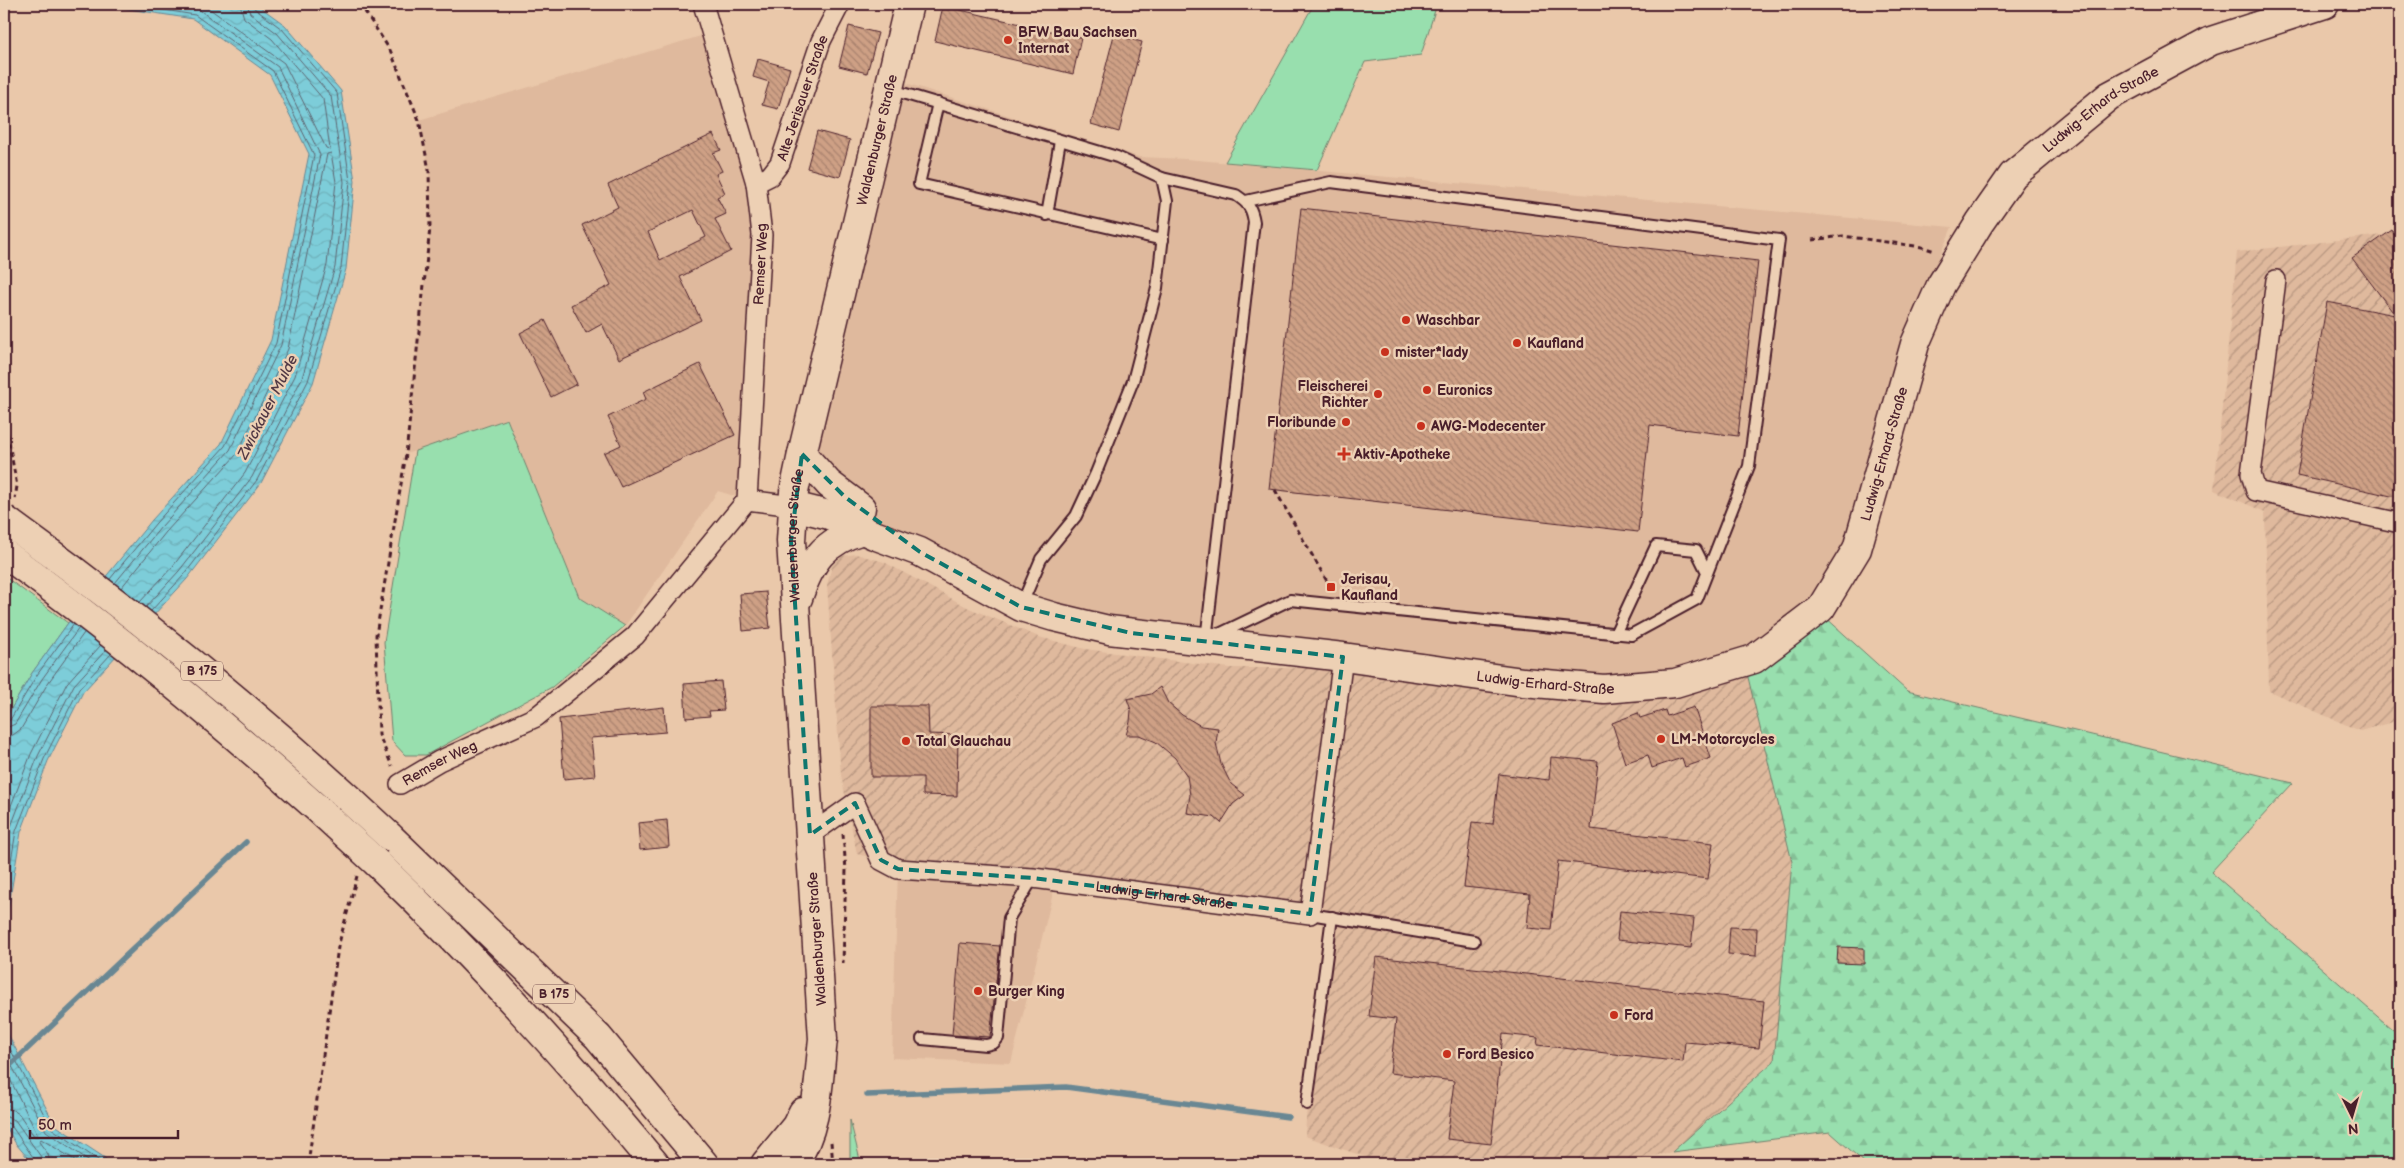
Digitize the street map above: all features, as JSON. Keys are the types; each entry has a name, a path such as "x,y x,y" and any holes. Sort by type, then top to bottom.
{"street":[{"name":"Remser Weg","path":"400,784 439,761 536,717 635,636 746,500 762,236 756,183 703,4"},
{"name":"Alte Jerisauer Straße","path":"756,183 770,176 780,163 821,41 840,4"},
{"name":"Waldenburger Straße","path":"793,1164 808,1134 816,1109 822,1039 822,1014 791,541 794,499 802,454 909,4"},
{"name":"Ludwig-Erhard-Straße","path":"794,499 850,504 862,519 1021,607 1054,618 1109,630 1523,682 1604,689 1675,683 1754,659 1821,608 1857,549 1915,344 1941,285 1980,222 2013,175 2109,96 2212,41 2325,4"},
{"path":"2276,280 2251,474 2256,491 2400,523"},
{"path":"795,606 808,570 814,560 862,519 802,454"},
{"path":"746,500 794,499"},
{"name":"B 175","path":"4,519 119,604 309,761 598,1037 704,1164"},
{"name":"B 175","path":"4,553 100,625 291,783 368,869 461,947 572,1066 655,1164"},
{"path":"1310,914 1343,658"},
{"name":"Ludwig-Erhard-Straße","path":"810,835 855,803 881,860 898,868 967,875 1033,878 1310,914"},
{"name":"Waldenburger Straße","path":"765,1164 796,1126 818,1079"}],"lane":[{"path":"888,89 1117,157 1162,178 1236,195 1246,201 1252,210 1254,222 1206,641"},
{"path":"938,103 919,184 1047,215 1163,240"},
{"path":"1047,215 1060,141"},
{"path":"1021,607 1042,559 1076,516 1096,473 1133,381 1157,288 1167,201 1162,178"},
{"path":"1206,641 1229,628 1290,600 1630,635 1697,600 1749,466 1780,240 1331,182 1246,201"},
{"path":"1615,634 1656,546 1696,550 1707,572"},
{"path":"922,1039 986,1045 994,1043 998,1038 1009,918 1033,878"},
{"path":"1310,914 1474,941"},
{"path":"1307,1104 1332,917"}],"path":[{"path":"360,4 390,50 419,120 429,170 430,228 406,454 376,635 379,734 400,784"},
{"path":"1812,240 1843,236 1922,247 1935,251"},
{"path":"1931,258 1939,245"},
{"path":"1276,490 1341,606"},
{"path":"308,1164 338,947 368,869"}],"highlighted area":[{"path":"802,454 845,497 920,552 1021,607 1131,633 1343,657 1310,914 1033,878 898,869 881,860 855,803 810,835 791,541"}],"shaded area":[{"path":"711,33 756,183 747,500 718,491 625,626 579,597 507,419 406,454 430,228 429,170 419,120"},
{"path":"890,78 1139,157 1186,159 1952,227 1902,345 1846,551 1809,605 1750,649 1672,675 1604,681 1109,630 920,552 871,514 850,504 810,494 793,506"},
{"path":"2400,233 2400,720 2360,731 2269,691 2265,512 2214,490 2237,252"},
{"path":"856,554 884,562 969,608 1039,637 1085,649 1230,668 1312,668 1522,689 1747,673 1792,862 1774,1061 1672,1152 1618,1164 1385,1164 1305,1136 1307,1104 1332,917 881,860 857,854 841,775 827,585 832,566 842,556"},
{"path":"898,869 1056,881 1011,1063 892,1058"}],"green space":[{"path":"1314,4 1437,4 1421,55 1365,62 1317,170 1225,162"},
{"path":"507,419 579,597 625,626 552,687 426,755 405,755 392,741 384,642 415,451"},
{"path":"4,576 68,623 32,673 4,721"},
{"path":"1824,616 1907,691 2293,783 2211,872 2400,1036 2400,1164 1866,1164 1830,1132 1672,1152 1774,1061 1792,862 1747,673"},
{"path":"850,1120 861,1164 850,1164"}],"water":[{"name":"Zwickauer Mulde","path":"96,4 256,4 285,25 341,91 355,181 346,269 313,383 261,483 187,579 83,692 48,761 21,832 4,935 4,721 32,673 68,623 152,520 221,444 271,340 309,154 270,75 193,19"},
{"path":"4,969 9,1036 55,1125 105,1158 110,1164 33,1164 16,1144 4,1123"}],"building":[{"name":"BFW Bau Sachsen Internat","path":"943,6 1081,38 1073,74 935,41"},
{"path":"849,26 878,33 867,73 839,66"},
{"name":"BFW Bau Sachsen Internat","path":"1114,35 1142,42 1119,132 1091,124"},
{"path":"758,59 790,68 778,109 762,105 769,82 753,77"},
{"path":"817,131 850,140 840,177 807,168"},
{"path":"713,134 721,150 713,153 722,171 716,174 725,193 717,197 726,214 715,219 731,251 680,277 701,320 619,359 602,324 586,333 571,305 611,285 582,225 618,207 608,185","holes":["693,210 706,237 660,260 648,232"]},
{"name":"Kaufland","path":"1301,208 1758,261 1738,436 1650,425 1638,532 1269,489"},
{"path":"2392,230 2400,244 2400,498 2297,475 2327,302 2395,315 2352,258"},
{"path":"545,320 577,384 551,397 520,333"},
{"path":"700,364 735,435 621,487 604,453 621,445 608,417 646,399 643,392"},
{"path":"766,592 770,628 743,631 740,594"},
{"path":"721,681 724,710 709,711 710,716 686,718 684,684"},
{"path":"1160,687 1168,703 1182,715 1201,726 1218,728 1216,743 1221,764 1231,784 1245,795 1233,804 1221,823 1214,817 1187,813 1190,795 1187,776 1175,758 1156,742 1139,735 1126,735 1131,710 1127,699 1151,694"},
{"path":"871,706 928,706 929,734 958,735 957,796 923,795 923,777 871,777"},
{"path":"664,707 666,732 591,738 595,776 564,779 559,719"},
{"name":"LM-Motorcycles","path":"1694,707 1711,758 1685,767 1682,758 1652,768 1648,755 1625,763 1612,723 1638,713 1640,718 1665,710 1667,716"},
{"path":"1551,757 1598,761 1591,829 1713,843 1708,879 1558,861 1551,930 1527,928 1530,894 1464,887 1472,822 1493,824 1499,774 1549,780"},
{"path":"667,820 669,847 640,850 638,823"},
{"path":"1620,911 1694,918 1691,948 1617,940"},
{"path":"1730,927 1757,928 1756,956 1728,954"},
{"name":"Burger King","path":"960,943 1000,946 990,1037 952,1035"},
{"path":"1838,947 1864,948 1864,964 1837,963"},
{"path":"1376,957 1764,1001 1759,1048 1685,1042 1683,1062 1537,1045 1538,1038 1503,1034 1491,1144 1447,1139 1454,1081 1390,1073 1396,1019 1369,1016"}],"waterway":[{"path":"4,1071 246,842"},
{"path":"867,1095 1066,1087 1288,1117"}],"place":[{"name":"BFW Bau Sachsen Internat","path":"1008,40"},
{"name":"Waschbar","path":"1406,320"},
{"name":"Kaufland","path":"1517,343"},
{"name":"mister*lady","path":"1385,352"},
{"name":"Euronics","path":"1427,390"},
{"name":"Fleischerei Richter","path":"1378,394"},
{"name":"Floribunde","path":"1346,422"},
{"name":"AWG-Modecenter","path":"1421,426"},
{"name":"Aktiv-Apotheke","path":"1344,454"},
{"name":"Jerisau, Kaufland","path":"1331,587"},
{"name":"LM-Motorcycles","path":"1661,739"},
{"name":"Total Glauchau","path":"906,741"},
{"name":"Burger King","path":"978,991"},
{"name":"Ford","path":"1614,1015"},
{"name":"Ford Besico","path":"1447,1054"}]}
